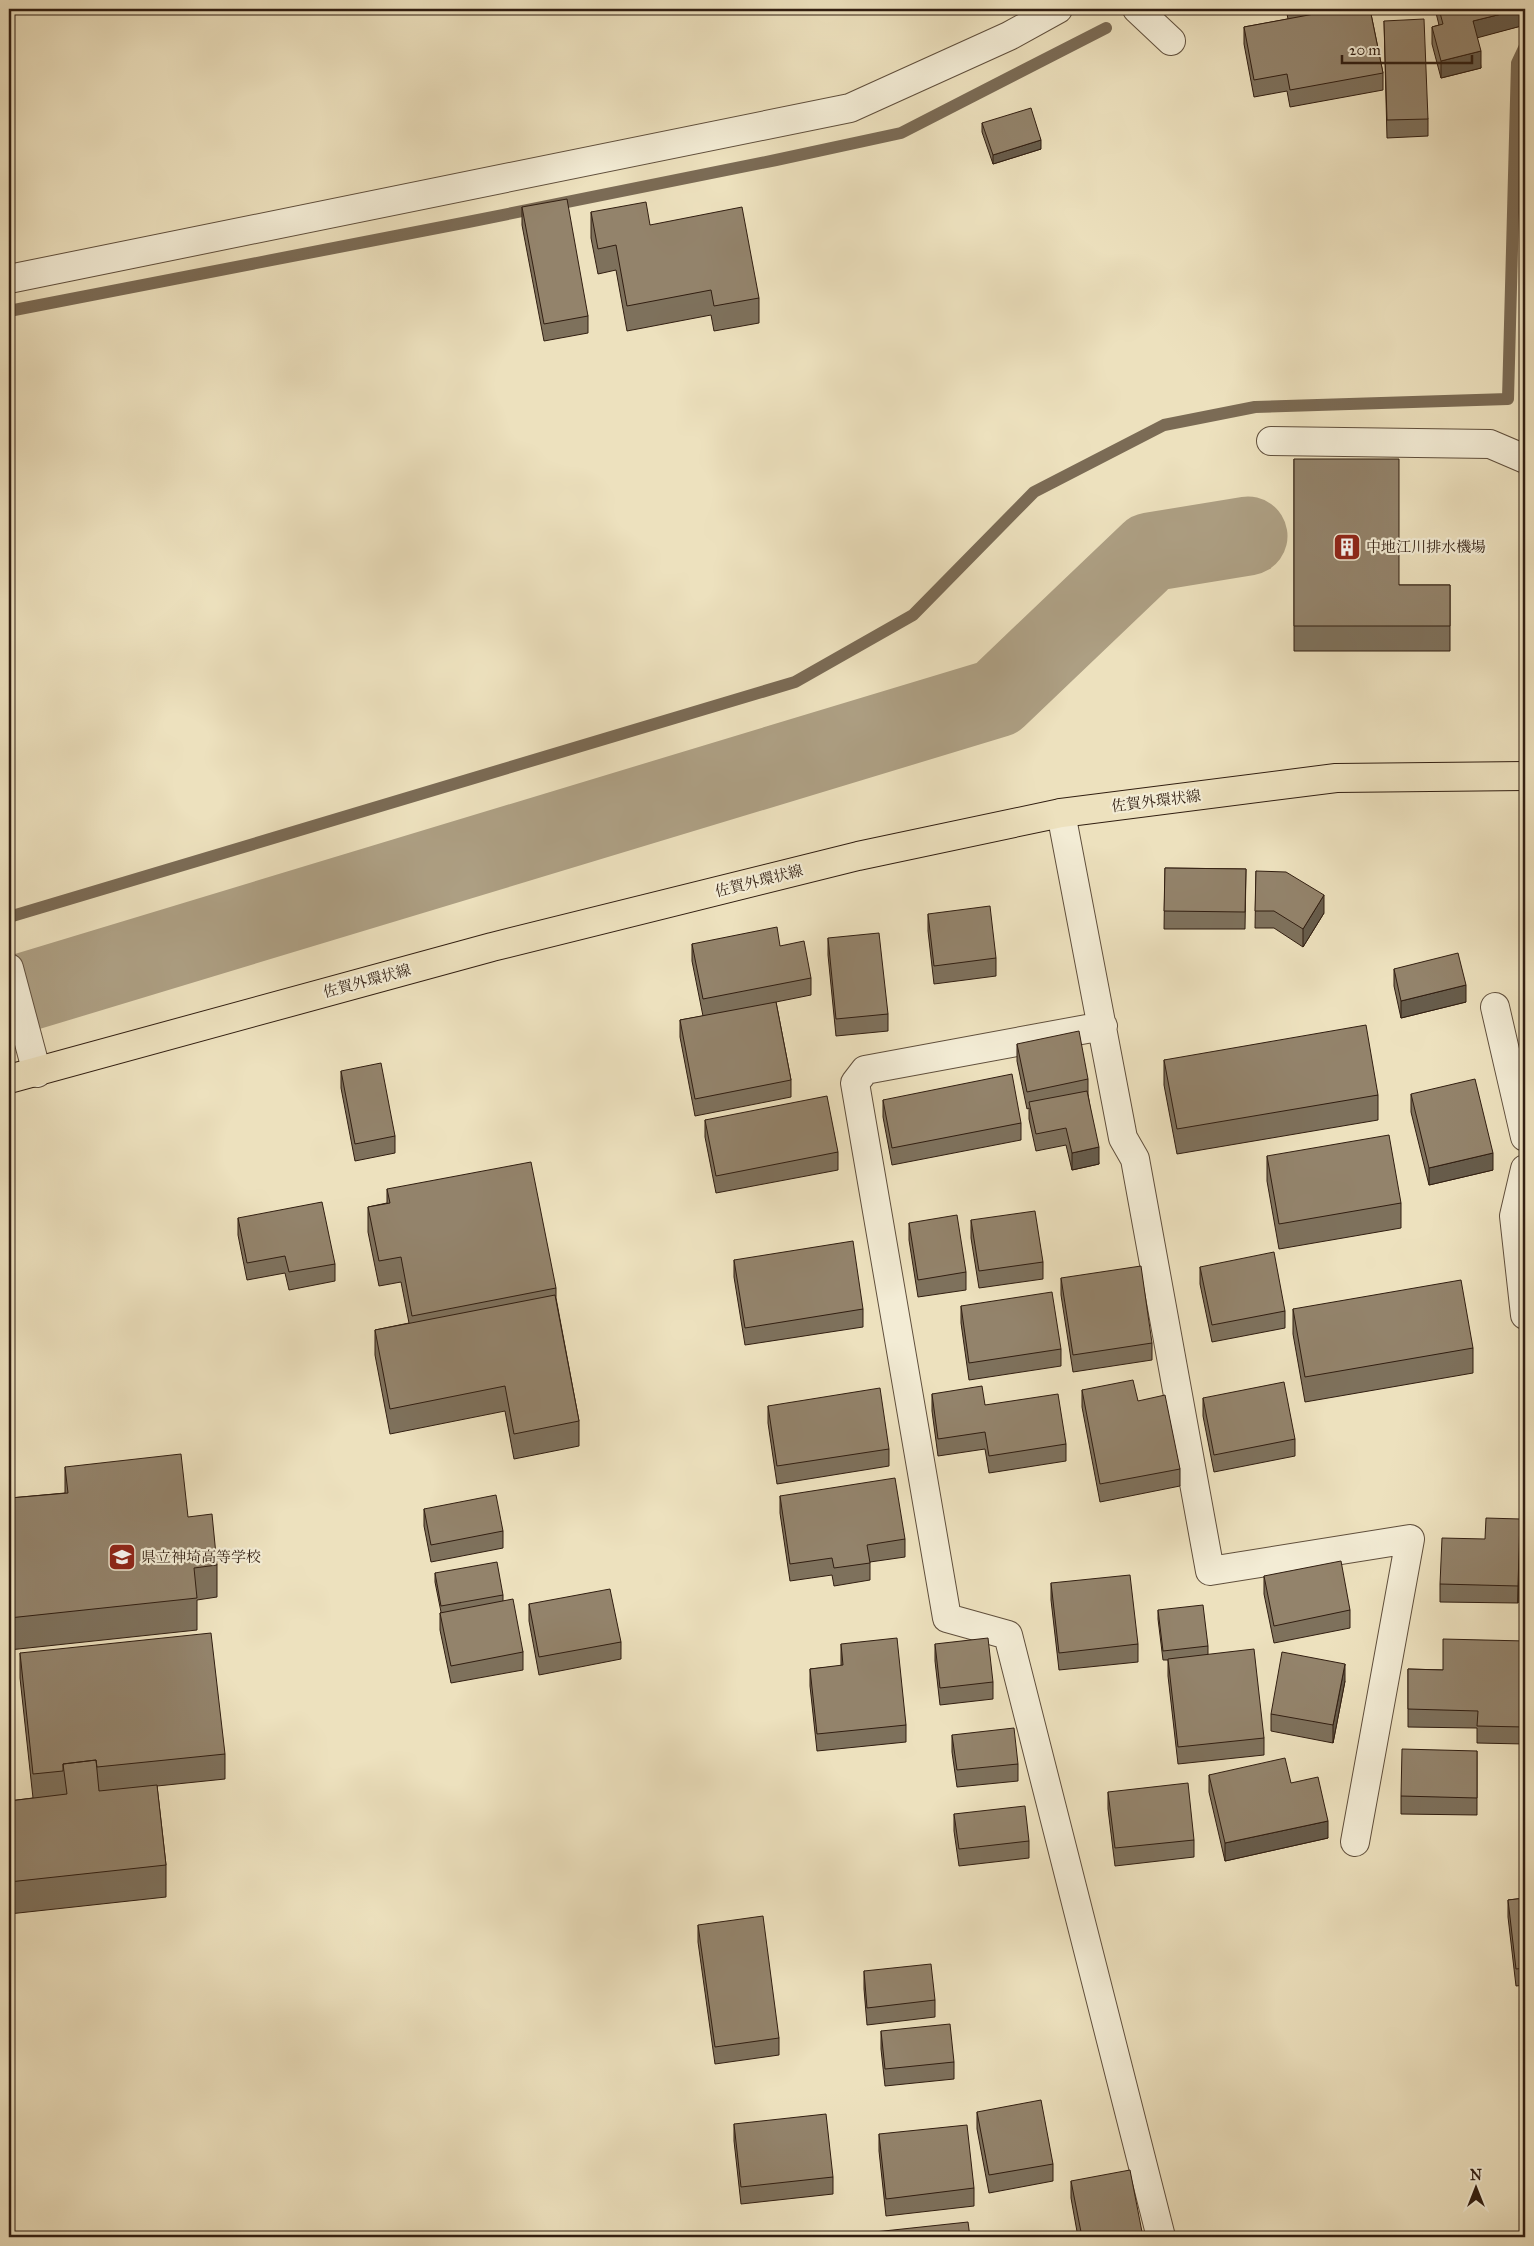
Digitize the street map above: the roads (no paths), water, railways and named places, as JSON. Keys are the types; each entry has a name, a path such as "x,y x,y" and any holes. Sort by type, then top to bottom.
{"main road":[{"name":"佐賀外環状線","path":"9,1079 37,1073 492,947 858,856 1061,813 1336,778 1525,776"}],"street":[{"path":"9,279 850,108 1009,36 1058,9"},
{"path":"1137,9 1171,41"},
{"path":"1271,441 1490,444 1525,459"},
{"path":"1061,813 1123,1138 1135,1159 1210,1571 1410,1539 1355,1842"},
{"path":"9,968 37,1073"},
{"path":"1495,1007 1525,1137"},
{"path":"1103,1026 865,1070 855,1083 947,1618 1008,1635 1161,2237"},
{"path":"1525,1169 1514,1216 1525,1315"}],"waterway":[{"path":"9,311 468,222 901,133 1106,28"},
{"path":"9,917 795,682 913,615 1034,492 1164,425 1255,407 1508,399 1517,63 1525,46"},
{"path":"9,997 997,698 1150,552 1248,536"}],"place":[{"name":"中地江川排水機場","path":"1347,547"},
{"name":"県立神埼高等学校","path":"122,1557"}]}
